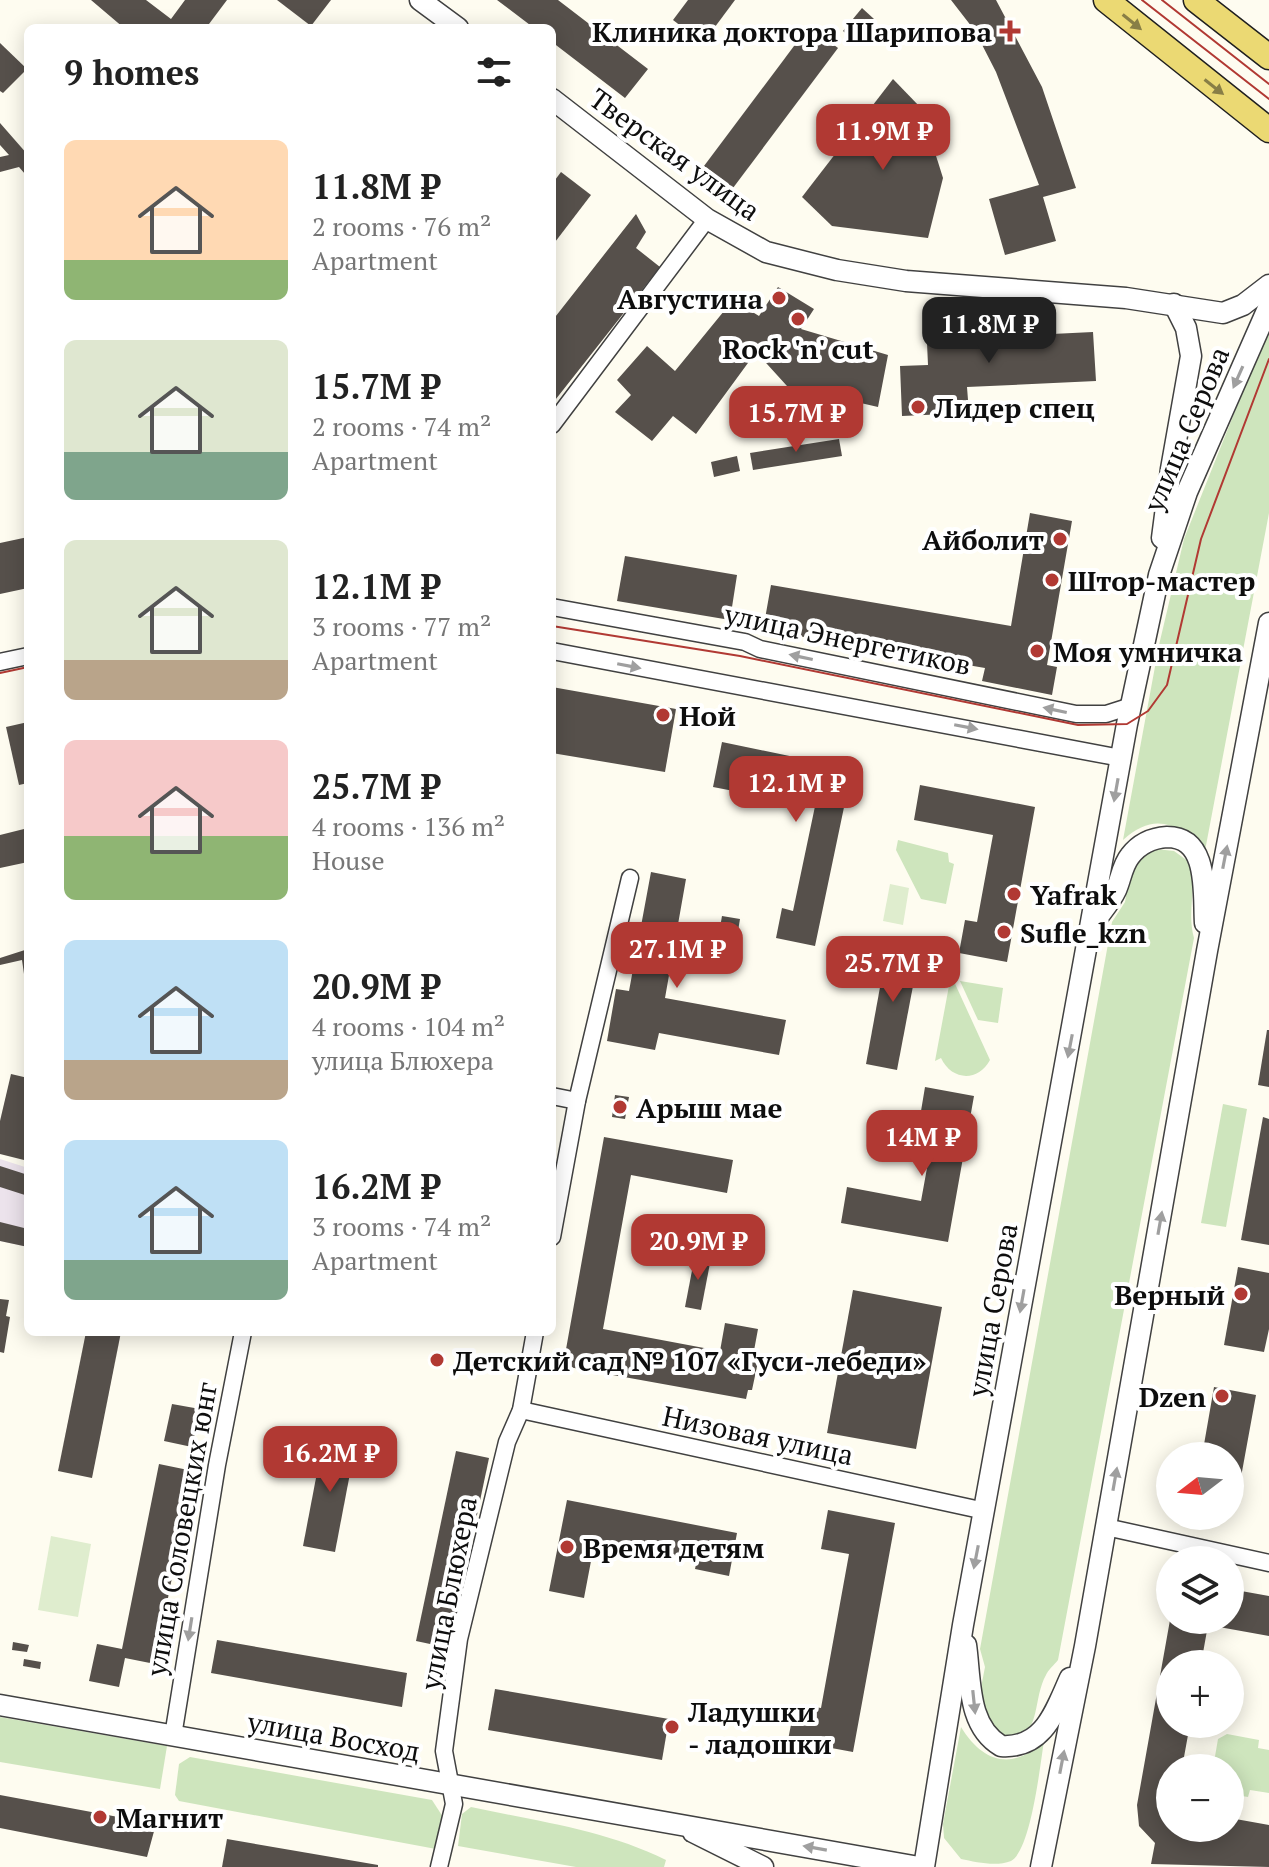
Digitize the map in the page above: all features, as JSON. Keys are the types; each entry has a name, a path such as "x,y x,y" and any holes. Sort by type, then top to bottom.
{"main road":[{"path":"1106,0 1269,130"},
{"path":"1196,0 1269,57"}],"street":[{"path":"420,0 453,24"},
{"name":"Тверская улица","path":"556,102 707,219 766,252 837,270 906,281 1174,304 1223,313 1243,305 1269,285"},
{"path":"556,420 707,219"},
{"name":"улица Серова","path":"921,1867 1121,758 1159,575 1171,469 1191,356 1186,328 1174,304"},
{"name":"улица Серова","path":"1159,575 1187,492 1269,306"},
{"name":"улица Энергетиков","path":"556,608 745,642 760,649 1076,714 1106,714 1131,706"},
{"path":"1041,1867 1085,1646 1207,951 1269,623"},
{"path":"556,652 1121,758"},
{"path":"0,662 24,657"},
{"path":"1251,727 1269,691"},
{"path":"1090,929 1115,892 1129,857 1142,844 1173,837 1192,848 1201,865 1207,951"},
{"path":"556,1215 577,1101 630,878"},
{"path":"556,1097 577,1101"},
{"name":"улица Соловецких юнг","path":"173,1736 242,1336"},
{"name":"улица Блюхера","path":"439,1867 454,1804 444,1751 459,1639 507,1442 521,1410 534,1336"},
{"name":"Низовая улица","path":"521,1410 985,1511"},
{"path":"1106,1527 1269,1563"},
{"path":"963,1625 975,1715 980,1729 1001,1746 1025,1745 1046,1729 1085,1646"},
{"name":"улица Восход","path":"0,1705 921,1867"},
{"name":"улица Восход","path":"660,1819 763,1867"}],"shaded area":[{"path":"0,1159 24,1167 24,1246 0,1241"}],"green space":[{"path":"1269,326 1269,513 1204,856 1177,829 1157,823 1146,825 1123,840 1159,645 1184,539"},
{"path":"898,840 948,853 949,862 954,864 946,904 921,899 896,850"},
{"path":"1156,849 1174,851 1192,864 1191,919 1194,938 1058,1660 1041,1686 1033,1722 1028,1730 1020,1735 1008,1736 991,1732 979,1698 985,1667 980,1649 1112,922 1125,902 1131,862"},
{"path":"890,884 909,888 903,925 883,921"},
{"path":"951,975 990,1060 972,1075 958,1075 941,1058 935,1061"},
{"path":"960,981 1003,988 998,1023 978,1020"},
{"path":"1223,1104 1247,1109 1226,1227 1201,1223"},
{"path":"51,1536 91,1544 78,1617 38,1610"},
{"path":"0,1717 167,1746 160,1789 0,1762"},
{"path":"961,1727 979,1749 999,1759 1021,1757 1044,1741 1029,1825 1018,1854 1011,1861 993,1864 961,1859 944,1838 943,1824"},
{"path":"1244,1737 1259,1740 1258,1748 1269,1750 1269,1793 1250,1790 1248,1797 1244,1796 1244,1754 1215,1754 1218,1739"},
{"path":"190,1757 432,1800 443,1817 436,1849 179,1801 175,1795 179,1764"},
{"path":"471,1807 619,1841 666,1860 664,1867 576,1867 458,1846 462,1814"}],"building":[{"path":"91,0 146,0 171,19 185,0 227,0 209,24 119,24"},
{"path":"277,0 331,0 313,24"},
{"path":"497,0 558,0 648,69 625,98 556,45 556,24 529,24"},
{"path":"688,0 735,0 703,43 673,20"},
{"path":"951,0 996,0 1042,87 1076,188 1043,197 1056,241 1005,255 989,199 1039,185 996,72 975,31"},
{"path":"862,8 874,19 855,41 843,31"},
{"path":"809,26 838,48 733,188 704,166"},
{"path":"0,43 24,66 24,72 3,93 0,91"},
{"path":"893,79 921,108 943,178 928,238 832,226 802,197"},
{"path":"0,123 24,150 24,173 19,167 0,172 0,157 9,155 0,145"},
{"path":"561,172 591,195 556,241 556,179"},
{"path":"636,214 646,232 636,248 660,267 556,399 556,316"},
{"path":"778,287 814,309 801,329 888,355 878,407 787,386 756,352 696,434 673,416 652,441 615,412 631,395 617,380 647,346 675,371 733,300 759,316"},
{"path":"971,319 972,338 1093,332 1096,381 967,387 969,413 902,416 900,366 928,365 926,321"},
{"path":"839,439 842,456 753,470 750,453"},
{"path":"737,456 740,471 714,477 711,462"},
{"path":"1030,513 1072,521 1047,665 1057,667 1052,695 982,681 985,668 763,630 771,585 1011,626"},
{"path":"24,538 24,589 0,594 0,543"},
{"path":"625,556 737,575 730,620 617,601"},
{"path":"556,688 676,709 665,772 556,754"},
{"path":"24,723 24,784 19,785 6,727"},
{"path":"722,742 852,769 815,946 776,938 782,908 793,911 818,792 747,778 744,793 713,787"},
{"path":"920,785 1035,807 1007,962 959,953 965,920 977,922 993,835 914,820"},
{"path":"24,829 24,863 0,868 0,835"},
{"path":"651,872 686,879 665,998 786,1020 779,1055 659,1033 655,1050 607,1041 616,989 629,991"},
{"path":"722,916 740,919 736,943 718,939"},
{"path":"889,938 921,944 897,1070 866,1064"},
{"path":"24,950 24,974 22,960 0,965 0,958"},
{"path":"1269,1030 1269,1087 1258,1085"},
{"path":"11,1074 24,1077 24,1160 0,1154 0,1121"},
{"path":"925,1087 974,1096 948,1242 841,1223 847,1187 921,1201 937,1113 921,1111"},
{"name":"Арыш мае","path":"615,1095 629,1097 625,1119 612,1117"},
{"path":"1263,1117 1269,1119 1269,1245 1241,1240"},
{"path":"604,1137 733,1160 727,1193 631,1175 603,1329 720,1351 725,1323 758,1329 753,1356 759,1357 752,1390 748,1390 746,1399 563,1366"},
{"path":"0,1166 24,1174 24,1195 0,1187"},
{"path":"0,1222 24,1228 24,1246 0,1241"},
{"path":"695,1255 711,1258 701,1310 685,1307"},
{"path":"1238,1267 1269,1273 1269,1329 1264,1352 1224,1345"},
{"path":"853,1290 942,1307 916,1449 827,1433"},
{"path":"0,1299 9,1300 6,1316 10,1317 4,1353 0,1352"},
{"path":"85,1336 120,1336 92,1478 58,1471"},
{"path":"1214,1387 1256,1395 1244,1461 1244,1442 1204,1442"},
{"path":"172,1404 200,1409 192,1447 164,1441"},
{"path":"324,1436 356,1442 335,1552 303,1546"},
{"path":"456,1451 489,1458 449,1648 416,1641"},
{"path":"159,1464 193,1471 155,1664 125,1658 119,1687 89,1681 97,1644 122,1649"},
{"path":"567,1500 737,1533 729,1576 695,1569 697,1560 595,1540 584,1598 549,1591"},
{"path":"828,1510 895,1523 853,1752 788,1740 795,1704 821,1708 849,1554 821,1549"},
{"path":"1244,1592 1269,1596 1269,1636 1244,1631"},
{"path":"1168,1634 1206,1634 1204,1650 1165,1650"},
{"path":"217,1640 407,1673 402,1707 211,1673"},
{"path":"13,1642 29,1645 27,1652 12,1650"},
{"path":"24,1659 41,1662 40,1669 23,1666"},
{"path":"495,1689 669,1719 662,1760 488,1730"},
{"path":"1156,1698 1156,1738 1187,1738 1185,1754 1156,1754 1156,1842 1244,1842 1244,1821 1269,1825 1269,1867 1151,1864 1155,1843 1139,1826 1137,1805"},
{"path":"0,1795 156,1824 147,1857 0,1828"},
{"path":"227,1839 378,1865 378,1867 222,1867"}],"tram line":[{"path":"1142,0 1269,99"},
{"path":"1162,0 1269,84"},
{"path":"556,627 740,656 1078,725 1127,724 1148,711 1167,685 1201,539 1269,359"},
{"path":"0,673 24,668"}],"place":[{"name":"Клиника доктора Шарипова","path":"1010,31"},
{"name":"Августина","path":"779,298"},
{"name":"Rock 'n' cut","path":"798,319"},
{"name":"Лидер спец","path":"918,407"},
{"name":"Айболит","path":"1060,539"},
{"name":"Штор-мастер","path":"1052,580"},
{"name":"Моя умничка","path":"1037,651"},
{"name":"Ной","path":"663,715"},
{"name":"Yafrak","path":"1014,894"},
{"name":"Sufle_kzn","path":"1004,932"},
{"name":"Арыш мае","path":"620,1107"},
{"name":"Верный","path":"1241,1294"},
{"name":"Детский сад № 107 «Гуси-лебеди»","path":"437,1360"},
{"name":"Dzen","path":"1222,1396"},
{"name":"Время детям","path":"567,1547"},
{"name":"Ладушки - ладошки","path":"672,1727"},
{"name":"Магнит","path":"100,1817"}]}
